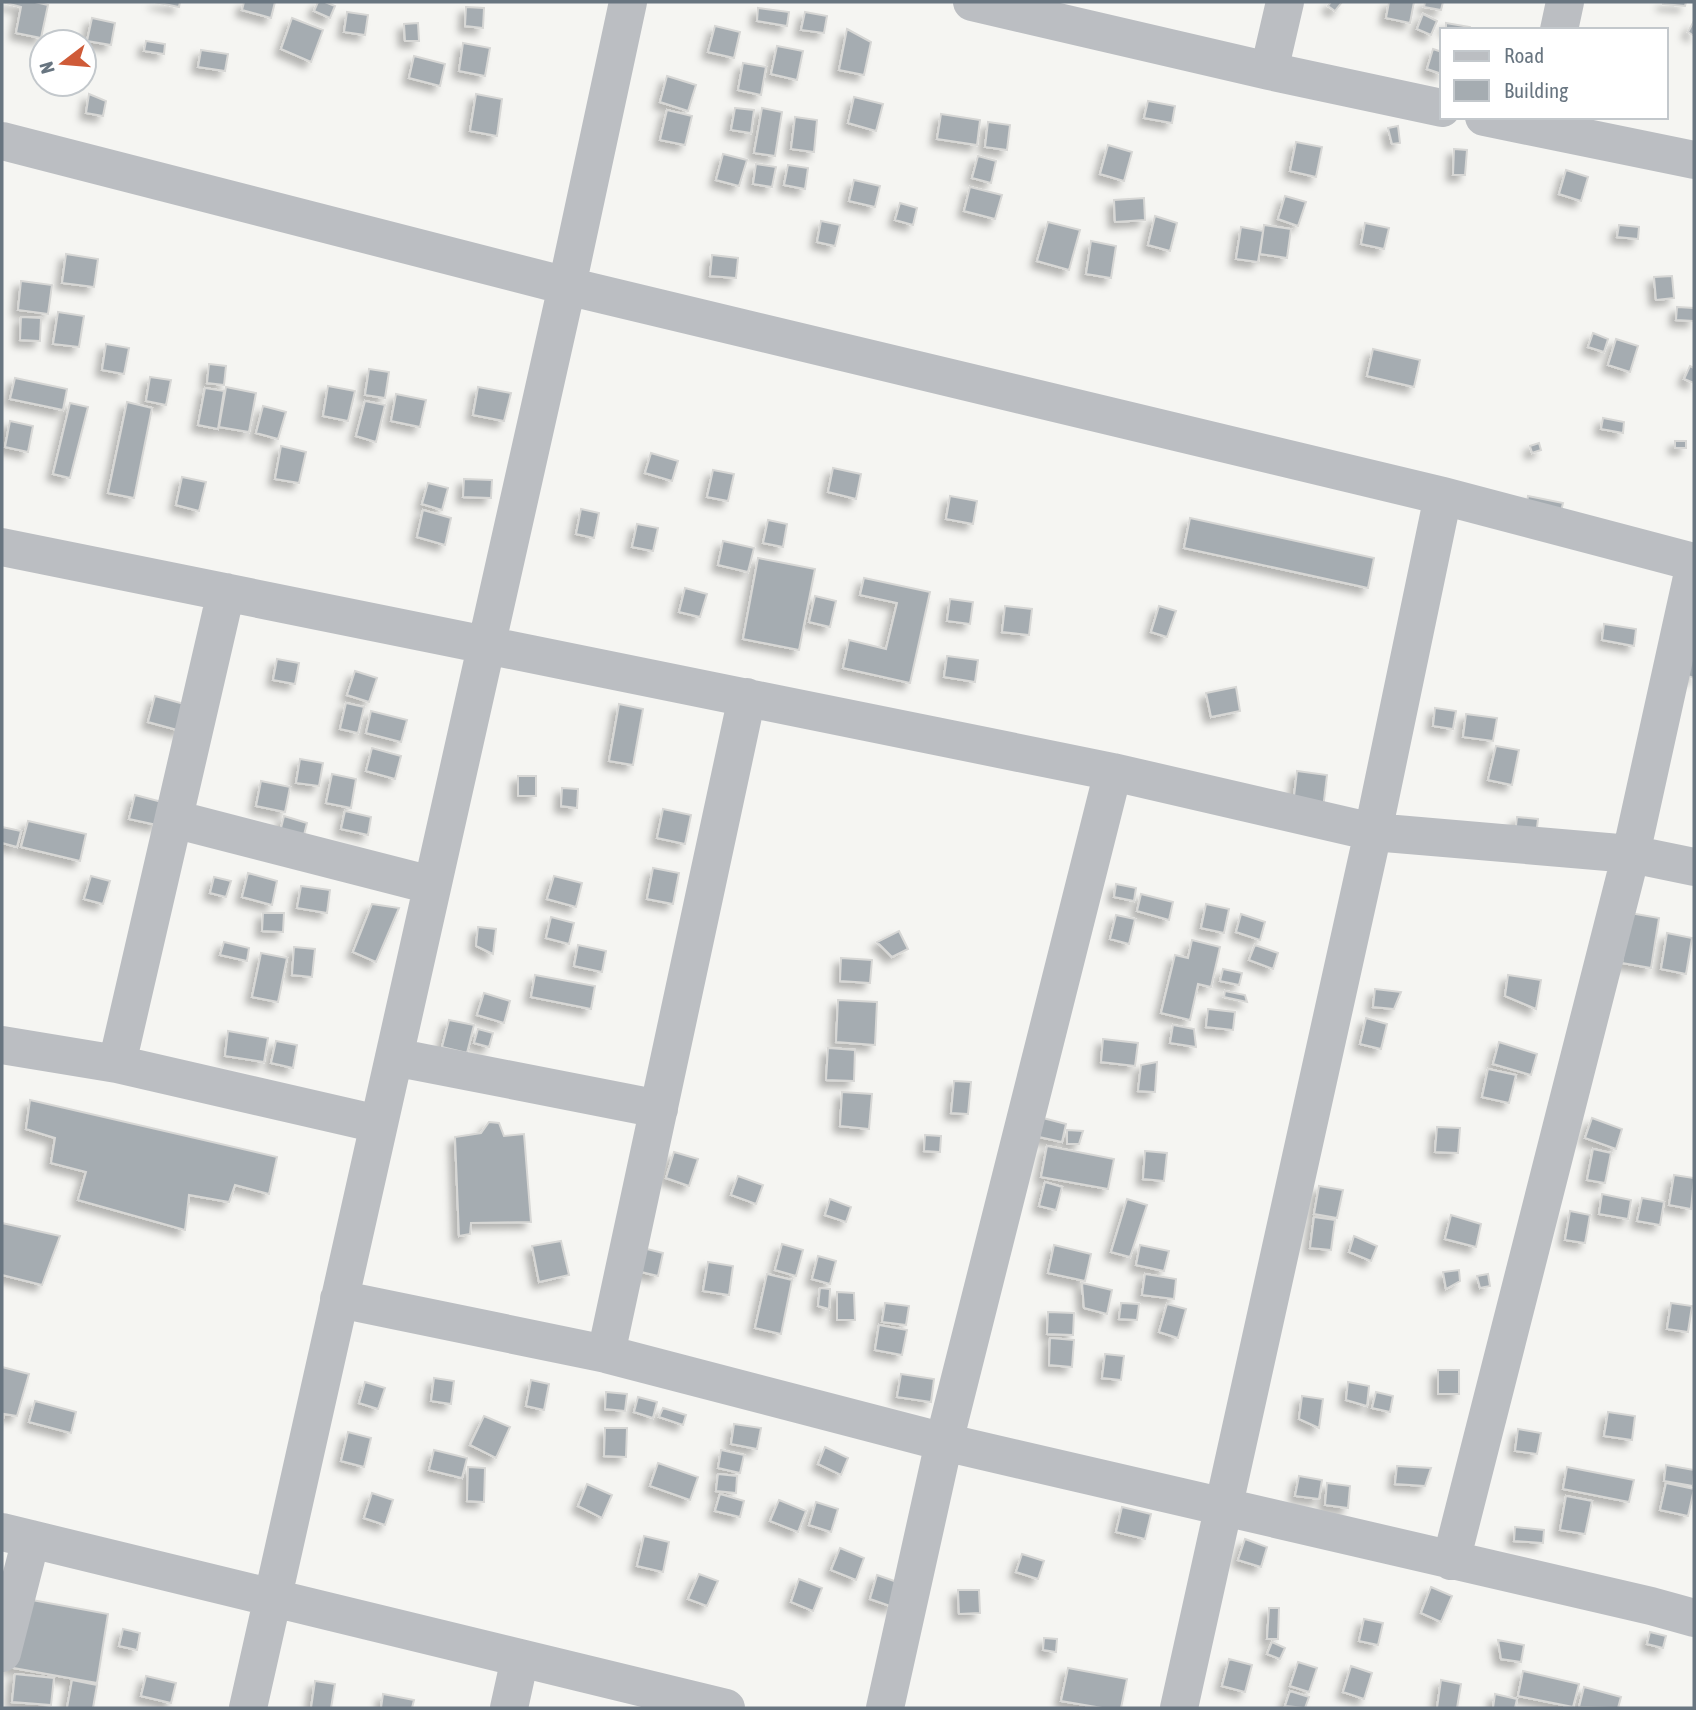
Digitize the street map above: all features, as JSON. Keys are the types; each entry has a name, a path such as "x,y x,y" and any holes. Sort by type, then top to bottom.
{"street":[{"path":"248,1708 431,885 568,286 628,2"},
{"path":"972,2 1440,108"},
{"path":"1269,71 1285,2"},
{"path":"1559,28 1565,2"},
{"path":"1502,119 1539,123 1694,160"},
{"path":"2,141 568,286 1443,496 1694,562"},
{"path":"1179,1708 1373,832 1443,496"},
{"path":"2,547 1113,772 1373,832 1631,854 1694,867"},
{"path":"1451,1561 1631,854 1694,568"},
{"path":"117,1064 226,592"},
{"path":"606,1354 747,697"},
{"path":"885,1708 944,1443 1113,772"},
{"path":"174,819 431,885"},
{"path":"2,1045 117,1064 378,1124"},
{"path":"394,1057 659,1109"},
{"path":"339,1299 606,1354 944,1443 1651,1605 1694,1618"},
{"path":"2,1653 16,1535 726,1708"},
{"path":"509,1708 520,1658"}],"building":[{"path":"2,2 35,2 48,5 43,28 28,28 28,35 16,33 21,7"},
{"path":"154,2 180,2 179,7"},
{"path":"244,2 275,2 271,18 242,10"},
{"path":"318,2 335,6 330,18 314,11"},
{"path":"1331,2 1342,2 1335,11 1328,6"},
{"path":"1389,2 1414,2 1410,23 1386,18"},
{"path":"1425,2 1443,2 1441,10 1424,7"},
{"path":"1663,2 1686,2 1685,6"},
{"path":"466,7 484,8 483,28 465,26"},
{"path":"758,8 789,12 787,26 757,21"},
{"path":"347,12 368,15 365,35 344,32"},
{"path":"805,12 827,16 824,33 801,30"},
{"path":"1423,14 1437,21 1431,35 1417,29"},
{"path":"92,18 115,23 111,45 98,43 98,28 90,28"},
{"path":"292,18 323,30 311,62 281,49"},
{"path":"1694,21 1694,36 1688,32"},
{"path":"418,23 419,41 405,41 404,24"},
{"path":"1446,23 1470,27 1470,28 1446,28"},
{"path":"715,26 740,32 734,58 708,52"},
{"path":"847,29 871,42 864,75 839,70"},
{"path":"146,41 165,44 164,54 144,51"},
{"path":"463,43 490,48 485,76 459,71"},
{"path":"777,46 803,51 797,80 771,74"},
{"path":"1433,49 1440,51 1440,73 1427,69"},
{"path":"201,50 228,54 225,71 198,67"},
{"path":"414,56 445,64 440,86 409,78"},
{"path":"743,63 766,67 761,95 738,90"},
{"path":"667,76 696,85 688,111 660,102"},
{"path":"476,94 502,99 497,136 470,131"},
{"path":"854,97 883,104 876,131 848,123"},
{"path":"88,98 106,101 103,116 86,113"},
{"path":"1148,101 1175,106 1172,123 1144,118"},
{"path":"735,108 754,110 751,133 731,130"},
{"path":"762,108 782,112 775,156 754,153"},
{"path":"667,110 692,116 685,145 660,140"},
{"path":"941,114 980,120 977,145 937,139"},
{"path":"795,117 817,120 814,152 791,149"},
{"path":"988,122 1010,125 1007,150 985,147"},
{"path":"1398,126 1400,143 1392,144 1388,128"},
{"path":"1296,142 1322,147 1316,177 1290,171"},
{"path":"1108,145 1132,152 1124,181 1100,174"},
{"path":"1454,149 1467,150 1465,175 1453,175"},
{"path":"723,154 747,160 739,186 716,180"},
{"path":"978,156 996,161 991,183 972,178"},
{"path":"756,164 776,167 772,187 753,184"},
{"path":"788,165 808,168 805,189 784,185"},
{"path":"1566,170 1588,177 1581,201 1559,194"},
{"path":"854,180 880,186 875,207 849,201"},
{"path":"970,187 1002,195 995,219 964,211"},
{"path":"1285,196 1306,202 1298,226 1278,219"},
{"path":"1144,198 1145,220 1115,222 1114,200"},
{"path":"900,203 917,208 913,225 895,220"},
{"path":"1155,216 1177,223 1170,251 1148,245"},
{"path":"821,221 840,225 835,246 817,242"},
{"path":"1048,222 1080,230 1069,270 1037,261"},
{"path":"1365,223 1389,228 1384,249 1361,244"},
{"path":"1264,225 1291,229 1287,258 1260,254"},
{"path":"1619,225 1639,227 1638,239 1617,237"},
{"path":"1241,227 1263,231 1258,262 1236,259"},
{"path":"1091,241 1116,246 1111,278 1086,274"},
{"path":"66,254 98,259 94,287 62,283"},
{"path":"712,255 738,258 736,278 710,276"},
{"path":"1672,276 1674,298 1656,300 1654,277"},
{"path":"21,281 52,285 48,314 18,310"},
{"path":"1677,307 1694,308 1694,321 1676,320"},
{"path":"58,312 84,316 79,347 53,344"},
{"path":"21,317 41,318 40,341 20,340"},
{"path":"1593,333 1608,339 1604,352 1588,347"},
{"path":"1616,339 1638,346 1630,372 1608,365"},
{"path":"106,344 129,348 124,374 102,370"},
{"path":"1373,349 1420,360 1414,387 1367,376"},
{"path":"209,364 226,366 224,385 207,383"},
{"path":"1690,366 1694,368 1694,383 1684,379"},
{"path":"369,369 389,372 385,398 365,395"},
{"path":"150,377 171,380 166,405 146,401"},
{"path":"15,378 67,389 63,410 10,399"},
{"path":"328,386 355,391 348,421 323,416"},
{"path":"226,387 256,393 249,432 219,427"},
{"path":"478,387 511,393 504,421 473,415"},
{"path":"205,388 224,391 218,429 198,425"},
{"path":"396,394 426,400 420,427 391,421"},
{"path":"365,401 385,405 376,442 356,436"},
{"path":"127,402 152,408 134,498 108,493"},
{"path":"70,403 88,407 70,478 53,474"},
{"path":"263,406 286,412 278,439 256,433"},
{"path":"1603,418 1624,422 1623,433 1601,429"},
{"path":"10,421 33,426 28,452 5,447"},
{"path":"1675,441 1686,441 1686,448 1675,448"},
{"path":"1539,443 1541,450 1532,453 1530,446"},
{"path":"281,446 306,452 299,483 275,479"},
{"path":"651,453 678,461 672,481 645,473"},
{"path":"833,468 861,474 856,499 828,492"},
{"path":"713,470 734,474 728,501 707,497"},
{"path":"182,477 206,482 199,511 176,505"},
{"path":"464,479 492,480 491,498 463,497"},
{"path":"428,483 448,488 442,510 422,504"},
{"path":"950,496 977,501 973,524 946,519"},
{"path":"1528,496 1563,503 1559,520 1525,513"},
{"path":"581,509 599,513 594,538 576,534"},
{"path":"423,510 451,518 445,545 417,537"},
{"path":"1190,518 1374,558 1368,588 1184,548"},
{"path":"768,520 787,524 783,547 763,543"},
{"path":"637,524 658,528 653,551 632,547"},
{"path":"723,541 754,548 748,572 718,565"},
{"path":"758,558 815,569 799,650 743,639"},
{"path":"864,578 930,592 910,683 843,668 849,640 886,649 897,603 860,595"},
{"path":"685,588 707,594 700,617 679,612"},
{"path":"815,596 836,601 830,627 809,622"},
{"path":"950,599 973,602 970,624 947,621"},
{"path":"1005,606 1032,609 1029,635 1002,632"},
{"path":"1159,606 1176,611 1167,637 1151,632"},
{"path":"1604,624 1636,629 1634,646 1602,640"},
{"path":"1694,631 1694,678 1681,674"},
{"path":"947,656 978,660 975,682 944,677"},
{"path":"277,659 299,663 295,684 273,680"},
{"path":"355,671 377,678 369,702 347,695"},
{"path":"1236,687 1240,711 1211,717 1206,693"},
{"path":"155,696 188,705 181,731 148,722"},
{"path":"346,703 364,707 358,733 340,729"},
{"path":"619,704 643,709 633,765 609,761"},
{"path":"1435,708 1456,711 1453,729 1433,726"},
{"path":"371,711 407,720 401,742 366,733"},
{"path":"1466,714 1497,718 1493,741 1463,737"},
{"path":"1496,746 1519,750 1512,785 1488,780"},
{"path":"372,748 401,756 395,779 366,771"},
{"path":"300,759 323,763 319,786 296,783"},
{"path":"1297,771 1327,775 1323,809 1293,805"},
{"path":"332,774 356,779 351,808 326,803"},
{"path":"518,776 536,776 536,796 518,796"},
{"path":"261,781 290,787 285,812 256,806"},
{"path":"562,788 578,789 577,808 561,806"},
{"path":"135,795 162,802 157,825 129,819"},
{"path":"663,809 691,815 685,844 657,838"},
{"path":"345,811 371,817 368,835 341,829"},
{"path":"284,816 307,823 302,843 279,836"},
{"path":"1517,817 1538,819 1535,845 1514,843"},
{"path":"28,821 86,834 80,861 21,847"},
{"path":"2,827 21,831 17,847 2,843"},
{"path":"653,868 679,873 673,904 647,899"},
{"path":"248,873 277,881 272,905 242,897"},
{"path":"91,876 110,881 103,904 84,899"},
{"path":"554,876 582,883 576,907 547,899"},
{"path":"214,877 231,881 226,897 210,893"},
{"path":"1116,884 1136,888 1134,901 1114,897"},
{"path":"301,886 330,890 327,913 297,908"},
{"path":"1141,894 1173,902 1169,920 1137,911"},
{"path":"372,904 399,908 376,962 353,952"},
{"path":"1206,904 1229,909 1224,933 1201,928"},
{"path":"263,913 284,913 283,932 262,931"},
{"path":"1630,913 1659,918 1651,968 1622,963"},
{"path":"1241,914 1265,922 1260,940 1236,932"},
{"path":"1116,915 1135,919 1129,944 1110,939"},
{"path":"551,917 574,923 569,944 546,938"},
{"path":"478,927 496,929 493,954 476,946"},
{"path":"899,931 908,949 892,957 877,942"},
{"path":"1667,933 1692,938 1686,974 1661,969"},
{"path":"1192,940 1220,947 1211,987 1198,984 1190,1020 1161,1013 1175,955 1188,958"},
{"path":"224,942 249,948 247,961 220,955"},
{"path":"578,945 606,951 602,972 574,966"},
{"path":"1255,945 1278,953 1273,969 1249,960"},
{"path":"294,947 315,949 312,977 292,975"},
{"path":"261,953 287,958 278,1002 252,997"},
{"path":"841,958 872,960 870,983 840,981"},
{"path":"1223,969 1242,973 1239,985 1220,981"},
{"path":"535,975 595,986 591,1009 531,997"},
{"path":"1508,975 1541,980 1536,1009 1505,996"},
{"path":"1375,989 1401,992 1394,1009 1373,1007"},
{"path":"1225,991 1245,995 1247,1002 1224,997"},
{"path":"484,993 510,1001 504,1023 477,1015"},
{"path":"838,1000 877,1002 875,1045 836,1042"},
{"path":"1208,1009 1235,1012 1233,1030 1206,1027"},
{"path":"1366,1018 1387,1024 1381,1049 1360,1044"},
{"path":"449,1020 474,1025 467,1053 442,1047"},
{"path":"1173,1025 1194,1029 1196,1047 1170,1043"},
{"path":"478,1029 493,1033 489,1047 474,1043"},
{"path":"228,1031 268,1038 264,1062 225,1056"},
{"path":"1103,1039 1138,1043 1135,1066 1101,1062"},
{"path":"276,1041 297,1045 293,1068 271,1063"},
{"path":"1499,1042 1537,1054 1531,1075 1493,1064"},
{"path":"828,1048 855,1050 854,1081 826,1080"},
{"path":"1157,1062 1155,1092 1138,1091 1141,1065"},
{"path":"1488,1069 1516,1075 1509,1103 1482,1097"},
{"path":"954,1081 971,1082 968,1114 951,1113"},
{"path":"842,1092 872,1094 869,1129 840,1126"},
{"path":"30,1100 277,1157 269,1194 235,1185 229,1202 189,1195 185,1230 78,1200 86,1172 51,1163 55,1138 26,1129"},
{"path":"1043,1118 1066,1124 1062,1142 1039,1137"},
{"path":"1592,1118 1622,1129 1616,1149 1585,1138"},
{"path":"489,1122 499,1123 504,1136 524,1134 531,1222 471,1223 470,1234 459,1236 455,1137 481,1133"},
{"path":"1437,1127 1460,1128 1458,1153 1435,1152"},
{"path":"1067,1130 1083,1131 1079,1144 1067,1144"},
{"path":"925,1135 941,1136 940,1152 924,1151"},
{"path":"1047,1146 1114,1159 1108,1189 1041,1177"},
{"path":"1593,1149 1611,1153 1605,1183 1587,1180"},
{"path":"1145,1151 1167,1153 1164,1181 1143,1179"},
{"path":"674,1152 698,1159 689,1186 666,1178"},
{"path":"1674,1175 1694,1178 1691,1209 1669,1205"},
{"path":"738,1176 763,1185 756,1204 731,1195"},
{"path":"1045,1182 1062,1187 1056,1210 1039,1206"},
{"path":"1319,1186 1343,1190 1337,1218 1314,1214"},
{"path":"1602,1194 1631,1200 1628,1219 1599,1214"},
{"path":"1642,1198 1664,1202 1660,1225 1637,1221"},
{"path":"830,1199 851,1207 846,1222 825,1215"},
{"path":"1127,1199 1147,1205 1130,1257 1111,1252"},
{"path":"1570,1211 1590,1215 1585,1243 1565,1240"},
{"path":"1451,1215 1481,1224 1476,1247 1445,1239"},
{"path":"1314,1217 1335,1220 1331,1250 1310,1248"},
{"path":"2,1223 60,1236 42,1285 2,1275"},
{"path":"1354,1236 1377,1246 1371,1261 1349,1252"},
{"path":"561,1241 569,1275 539,1282 532,1246"},
{"path":"782,1244 803,1250 796,1276 775,1270"},
{"path":"1054,1245 1091,1254 1085,1281 1048,1273"},
{"path":"1140,1245 1169,1251 1164,1271 1136,1265"},
{"path":"643,1248 663,1253 658,1276 637,1271"},
{"path":"818,1256 836,1261 830,1284 812,1279"},
{"path":"708,1262 733,1266 729,1295 703,1291"},
{"path":"1459,1270 1460,1281 1446,1289 1443,1272"},
{"path":"767,1274 792,1280 781,1334 755,1328"},
{"path":"1145,1274 1176,1279 1174,1299 1142,1295"},
{"path":"1488,1274 1490,1286 1480,1288 1477,1276"},
{"path":"1082,1283 1112,1290 1107,1314 1084,1308"},
{"path":"820,1288 830,1289 829,1309 818,1306"},
{"path":"837,1292 854,1293 855,1320 837,1320"},
{"path":"885,1303 909,1306 906,1325 882,1322"},
{"path":"1121,1303 1139,1304 1137,1320 1119,1319"},
{"path":"1671,1303 1692,1306 1688,1332 1667,1329"},
{"path":"1167,1304 1186,1309 1178,1338 1159,1332"},
{"path":"1048,1312 1074,1313 1073,1335 1047,1334"},
{"path":"879,1325 907,1330 902,1355 875,1350"},
{"path":"1050,1338 1074,1340 1072,1367 1049,1365"},
{"path":"1105,1354 1124,1356 1121,1380 1102,1378"},
{"path":"2,1367 29,1374 17,1416 4,1414 2,1424"},
{"path":"1438,1370 1459,1370 1459,1394 1438,1394"},
{"path":"901,1374 934,1379 931,1402 897,1397"},
{"path":"434,1378 454,1381 451,1404 431,1401"},
{"path":"531,1380 549,1384 544,1410 526,1406"},
{"path":"365,1382 385,1388 378,1409 359,1403"},
{"path":"1348,1382 1369,1386 1367,1406 1346,1400"},
{"path":"606,1392 627,1394 625,1411 605,1409"},
{"path":"1376,1392 1393,1396 1390,1412 1372,1408"},
{"path":"1302,1396 1323,1399 1319,1428 1299,1419"},
{"path":"638,1397 657,1402 653,1418 634,1412"},
{"path":"35,1401 76,1412 71,1433 29,1422"},
{"path":"663,1408 686,1415 683,1425 659,1417"},
{"path":"1608,1412 1635,1416 1632,1440 1604,1436"},
{"path":"484,1416 510,1427 496,1458 470,1445"},
{"path":"734,1424 761,1428 757,1449 731,1444"},
{"path":"605,1428 627,1428 626,1457 604,1456"},
{"path":"1518,1429 1541,1433 1537,1454 1515,1451"},
{"path":"348,1432 371,1438 364,1467 341,1461"},
{"path":"825,1447 848,1458 841,1475 818,1464"},
{"path":"434,1450 467,1458 462,1478 429,1470"},
{"path":"721,1450 744,1455 740,1473 718,1468"},
{"path":"658,1463 698,1477 690,1500 650,1486"},
{"path":"1666,1465 1694,1470 1693,1486 1664,1481"},
{"path":"1397,1466 1431,1468 1425,1486 1395,1484"},
{"path":"468,1467 485,1468 484,1502 467,1501"},
{"path":"1567,1467 1634,1480 1629,1502 1563,1489"},
{"path":"718,1474 737,1476 736,1493 716,1491"},
{"path":"1299,1476 1322,1480 1319,1499 1295,1496"},
{"path":"1327,1483 1350,1486 1348,1508 1325,1505"},
{"path":"1666,1483 1694,1489 1688,1516 1660,1510"},
{"path":"587,1484 612,1495 602,1518 578,1506"},
{"path":"372,1493 393,1500 385,1525 364,1518"},
{"path":"720,1494 744,1501 740,1517 715,1511"},
{"path":"1566,1496 1592,1501 1585,1534 1560,1530"},
{"path":"779,1500 806,1511 798,1532 770,1521"},
{"path":"816,1502 838,1509 831,1532 809,1525"},
{"path":"1122,1507 1151,1514 1145,1539 1116,1532"},
{"path":"1515,1527 1544,1530 1543,1543 1514,1541"},
{"path":"644,1536 669,1542 663,1572 637,1566"},
{"path":"1245,1539 1267,1547 1261,1567 1238,1560"},
{"path":"840,1548 864,1558 856,1580 831,1570"},
{"path":"1022,1554 1044,1561 1038,1579 1016,1572"},
{"path":"699,1574 718,1581 707,1606 688,1599"},
{"path":"877,1575 900,1583 893,1607 870,1599"},
{"path":"799,1579 822,1588 813,1611 791,1602"},
{"path":"1431,1587 1452,1596 1441,1622 1421,1613"},
{"path":"958,1590 979,1590 980,1613 959,1614"},
{"path":"32,1600 108,1614 97,1683 8,1667"},
{"path":"1269,1608 1279,1608 1278,1639 1267,1639"},
{"path":"1364,1619 1383,1623 1378,1645 1359,1641"},
{"path":"123,1629 140,1633 137,1650 119,1646"},
{"path":"1650,1632 1666,1636 1663,1648 1647,1644"},
{"path":"1044,1638 1057,1639 1056,1652 1043,1650"},
{"path":"1498,1640 1524,1645 1521,1662 1501,1659"},
{"path":"1272,1642 1285,1648 1280,1659 1267,1654"},
{"path":"1229,1659 1252,1665 1245,1692 1222,1686"},
{"path":"1298,1662 1317,1668 1309,1692 1290,1686"},
{"path":"1351,1666 1372,1673 1364,1699 1343,1692"},
{"path":"1068,1668 1127,1679 1121,1708 1102,1708 1061,1701"},
{"path":"1523,1671 1579,1684 1573,1707 1518,1696"},
{"path":"15,1674 54,1678 51,1705 12,1702"},
{"path":"146,1676 176,1683 171,1703 141,1696"},
{"path":"72,1680 97,1685 93,1708 67,1708"},
{"path":"1441,1680 1461,1684 1457,1708 1437,1708"},
{"path":"315,1681 335,1684 331,1708 311,1708"},
{"path":"1584,1687 1621,1697 1618,1708 1579,1707"},
{"path":"1290,1691 1309,1697 1305,1708 1285,1706"},
{"path":"383,1694 414,1700 412,1708 381,1708"},
{"path":"1495,1694 1517,1699 1515,1708 1493,1708"}]}
